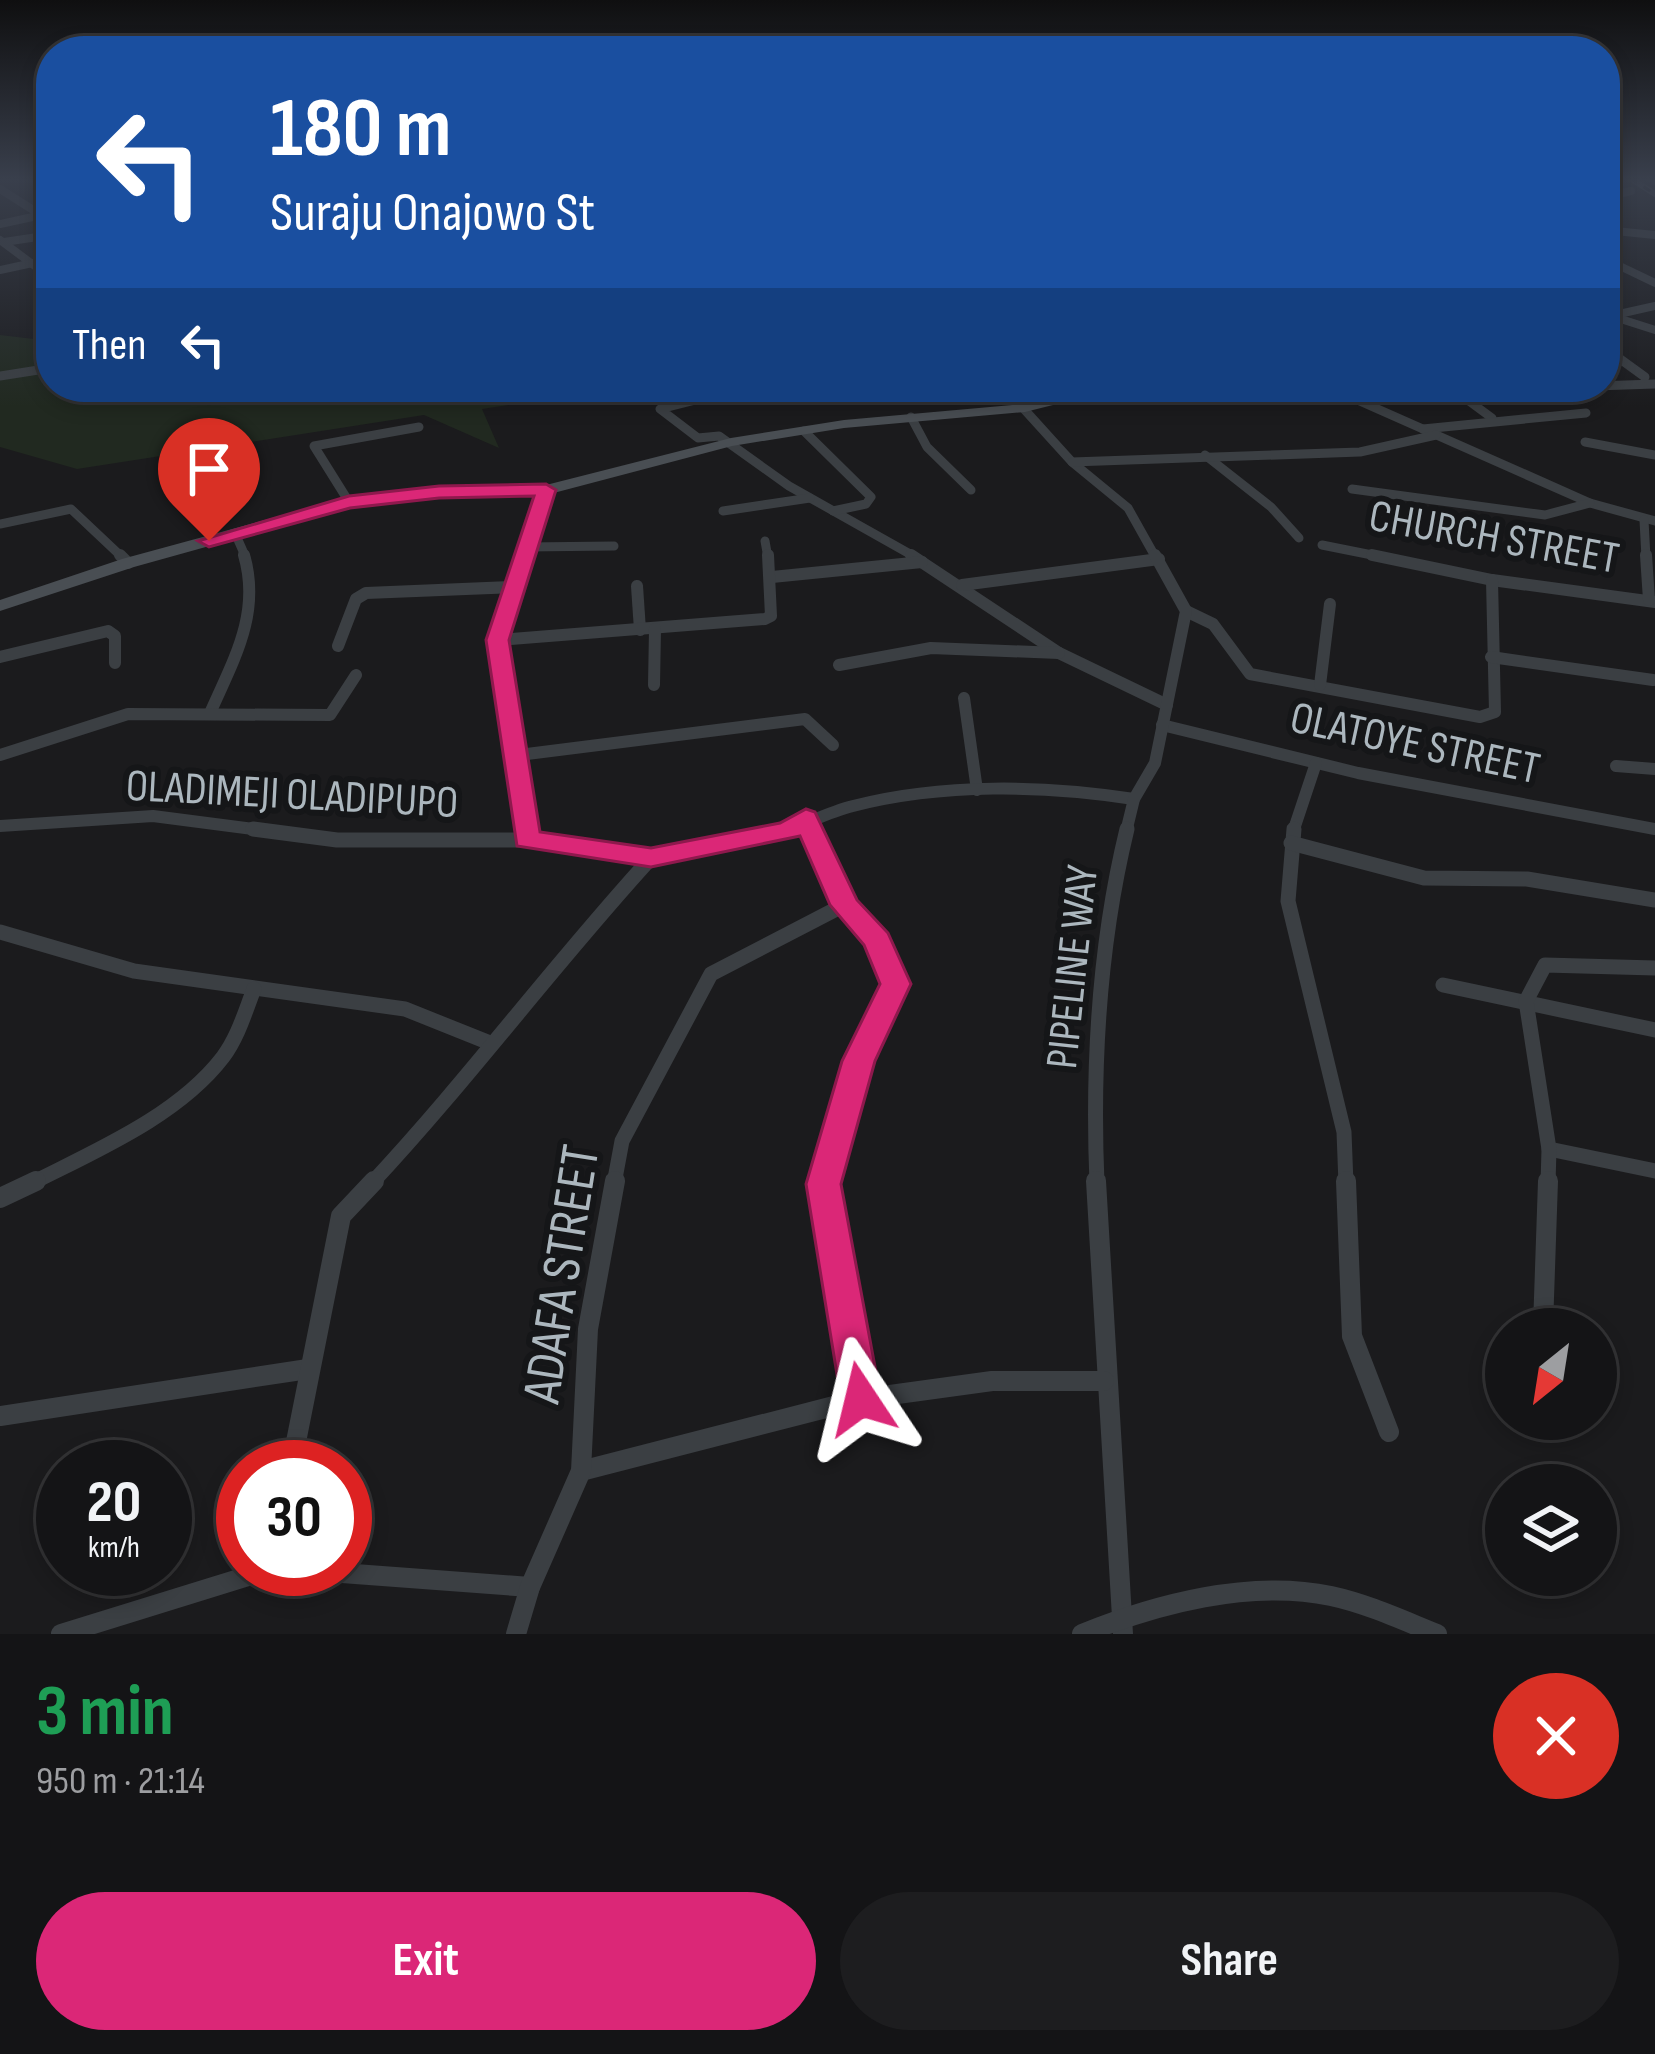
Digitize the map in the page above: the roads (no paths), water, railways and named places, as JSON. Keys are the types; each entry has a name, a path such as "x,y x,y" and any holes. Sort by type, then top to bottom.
{"main road":[{"path":"0,608 128,563 349,502 439,492 546,490 730,442 1052,402"}],"street":[{"path":"17,254 36,269"},
{"path":"0,270 36,262"},
{"path":"1620,266 1655,284"},
{"path":"1620,312 1655,306"},
{"path":"1620,317 1655,330"},
{"path":"1620,358 1652,380"},
{"path":"0,376 36,370"},
{"path":"1620,381 1652,380"},
{"path":"1620,383 1652,380"},
{"path":"688,402 661,409 698,438 719,436 730,442 810,498 961,585 1059,653 1167,705"},
{"path":"1019,402 1072,462 1127,508 1186,610 1213,624 1250,674 1489,716 1495,712 1492,580"},
{"path":"1362,402 1590,503 1650,520 1652,601"},
{"path":"1470,402 1492,418"},
{"path":"1423,429 1492,418 1586,413"},
{"path":"910,417 927,447 971,490"},
{"path":"349,502 328,476 314,446 419,427"},
{"path":"804,431 871,497 866,504 833,511"},
{"path":"1072,462 1360,452 1436,435"},
{"path":"1585,442 1655,455"},
{"path":"1205,455 1271,507 1299,538"},
{"path":"1352,489 1544,515 1590,503"},
{"path":"527,840 519,755 497,640 546,490"},
{"path":"723,511 810,498"},
{"path":"0,524 71,509 128,563"},
{"path":"211,711 251,617 252,567 235,532"},
{"path":"497,640 765,619 771,616 772,577 765,541"},
{"path":"526,547 614,545"},
{"name":"CHURCH STREET","path":"1322,545 1492,580 1652,601"},
{"path":"961,585 1160,560"},
{"path":"772,577 922,562"},
{"path":"637,586 640,630"},
{"path":"338,646 356,599 366,593 512,587"},
{"path":"1320,685 1330,604"},
{"name":"PIPELINE WAY","path":"1122,1625 1104,1382 1094,1118 1108,907 1134,799 1150,777 1176,638 1186,610"},
{"path":"654,685 655,629"},
{"path":"0,657 108,631 115,636 115,663"},
{"path":"839,665 931,647 1059,653"},
{"path":"1491,657 1652,680"},
{"path":"0,755 109,716 211,711 330,715 356,675"},
{"path":"964,698 977,790"},
{"path":"519,755 806,719 833,746"},
{"name":"OLATOYE STREET","path":"1162,725 1316,763 1655,829"},
{"path":"1316,763 1291,842 1288,901 1343,1132 1352,1336 1389,1432"},
{"path":"1616,766 1655,769"},
{"name":"OLADIMEJI OLADIPUPO","path":"0,826 153,816 337,840 527,840 651,857 788,831 806,818 977,790 1070,788 1134,799"},
{"path":"806,818 844,905 877,940 896,984 858,1061 824,1184 861,1399"},
{"path":"1291,842 1424,878 1526,879 1655,900"},
{"path":"296,1440 341,1216 437,1113 490,1043 651,857"},
{"name":"ADAFA STREET","path":"581,1471 588,1329 622,1141 711,974 844,905"},
{"path":"0,932 134,971 405,1009 490,1043"},
{"path":"1544,1308 1549,1149 1526,1001 1545,964 1655,968"},
{"path":"1443,985 1655,1030"},
{"path":"0,1198 70,1164 201,1081 225,1054 254,989"},
{"path":"1549,1149 1655,1171"},
{"path":"0,1415 308,1369"},
{"path":"516,1634 530,1587 581,1471 861,1399 992,1381 1104,1382"},
{"path":"372,1575 530,1587"},
{"path":"61,1634 216,1586"},
{"path":"1082,1634 1301,1592 1347,1601 1400,1627 1437,1634"}]}
